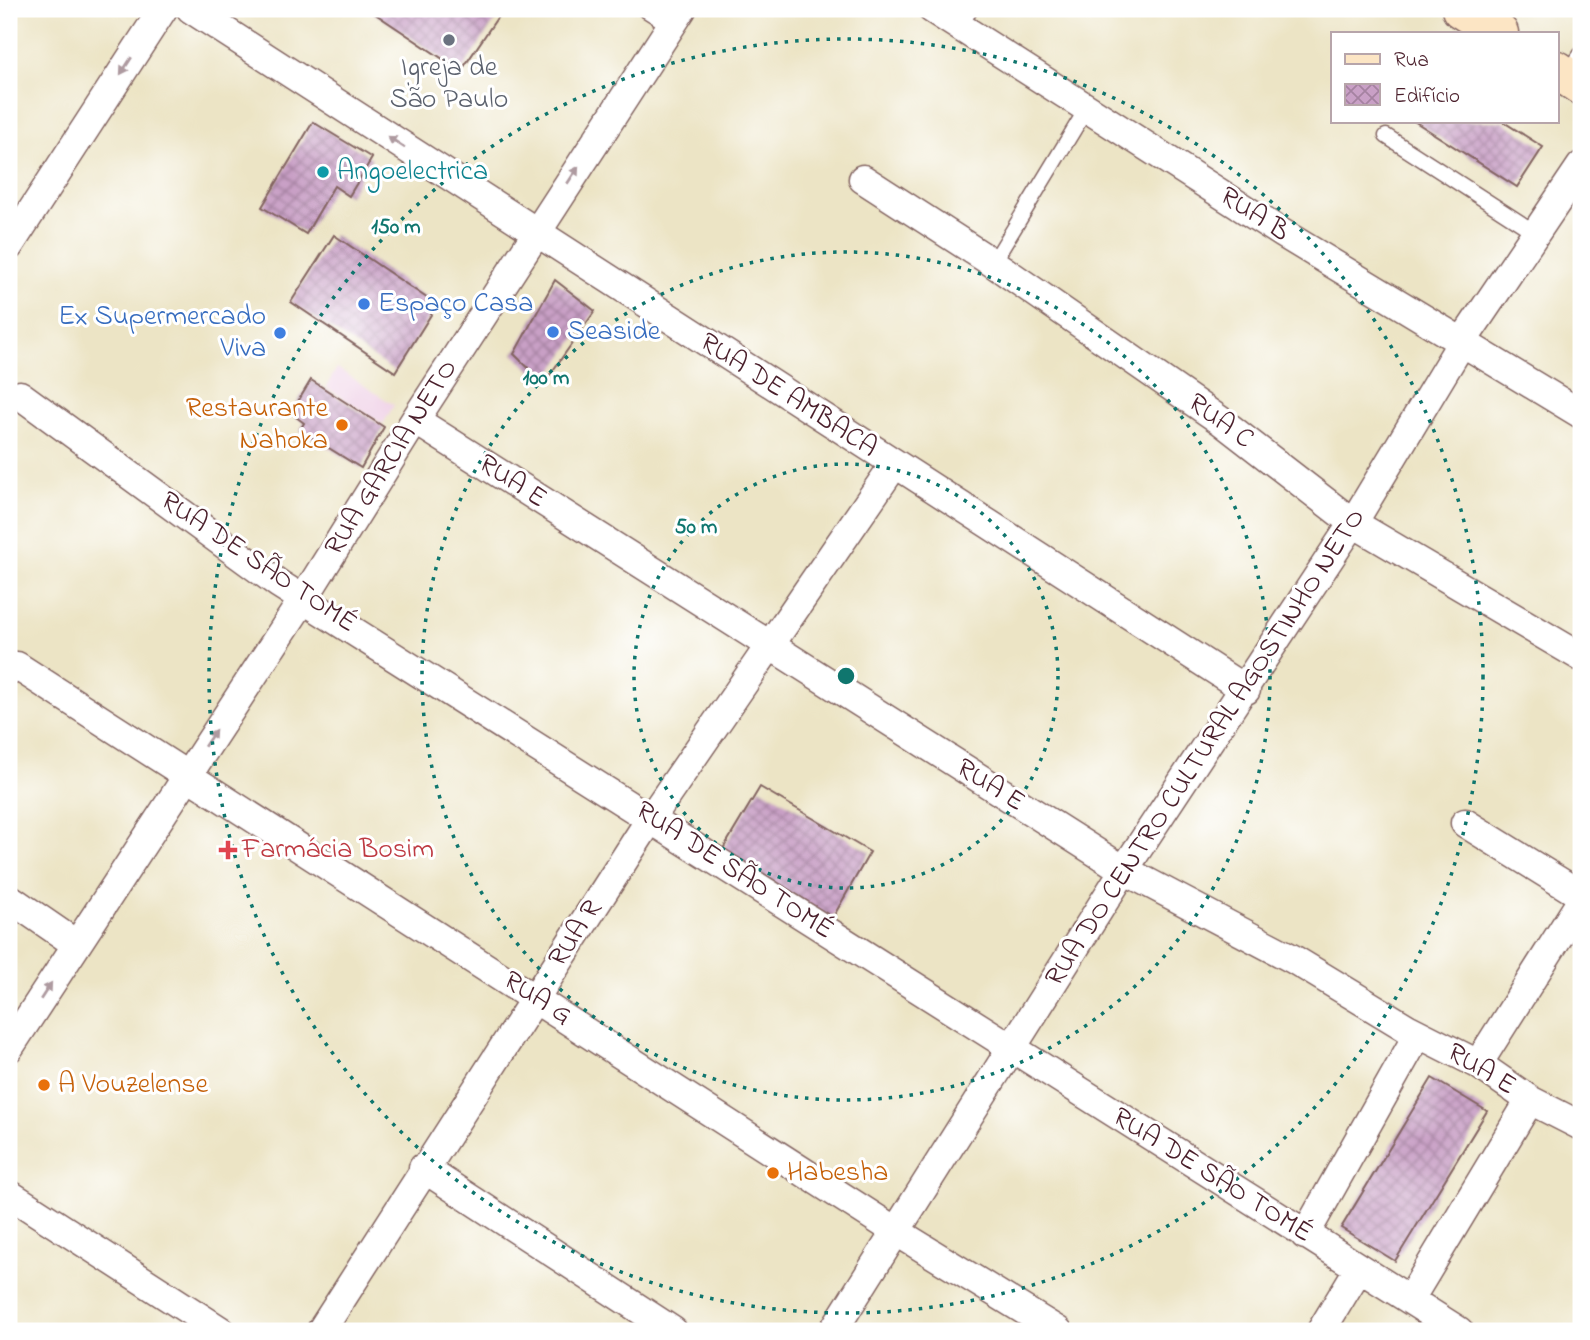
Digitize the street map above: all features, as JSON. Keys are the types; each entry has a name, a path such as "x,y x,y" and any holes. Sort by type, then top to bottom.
{"main road":[{"path":"1461,9 1497,32"}],"street":[{"path":"9,246 163,9"},
{"name":"RUA DE AMBACA","path":"191,9 1246,690"},
{"name":"RUA B","path":"932,9 965,17 1087,108 1294,240 1581,414"},
{"name":"RUA GARCIA NETO","path":"9,1048 186,774 304,598 415,420 677,17"},
{"name":"RUA DO CENTRO CULTURAL AGOSTINHO NETO","path":"833,1331 1124,870 1246,690 1353,523 1462,342 1581,166"},
{"name":"RUA C","path":"863,178 993,263 1221,421 1353,523 1581,657"},
{"name":"RUA DE SÃO TOMÉ","path":"20,395 279,584 1459,1331"},
{"name":"RUA E","path":"415,420 770,648 1124,870 1293,959 1418,1034 1478,1064 1530,1100 1581,1126"},
{"name":"RUA R","path":"321,1331 651,818 894,465"},
{"name":"RUA G","path":"17,666 897,1232 1058,1331"},
{"path":"1465,823 1581,895"},
{"path":"9,898 76,944"},
{"path":"1478,1064 1581,901"},
{"path":"1305,1235 1418,1034"},
{"path":"1410,1299 1530,1100"},
{"path":"424,1168 673,1331"},
{"path":"9,1194 221,1331"},
{"path":"1321,1331 1359,1268"}],"lane":[{"path":"644,9 677,17"},
{"path":"993,263 1087,108"},
{"path":"1386,136 1536,233"}],"shaded area":[{"path":"337,368 394,405 383,424 326,387"}],"building":[{"name":"Igreja de São Paulo","path":"368,9 503,9 461,71"},
{"name":"Angoelectrica","path":"313,122 372,158 349,196 334,186 306,234 262,207"},
{"path":"1416,122 1504,122 1543,147 1517,187"},
{"name":"Espaço Casa","path":"334,235 437,305 395,372 291,302"},
{"name":"Seaside","path":"555,280 595,311 544,383 514,354"},
{"name":"Restaurante Nahoka","path":"311,380 384,427 361,468 300,430 304,423 291,413"},
{"path":"760,787 870,852 832,919 720,854"},
{"path":"1432,1078 1487,1111 1395,1261 1341,1228"}],"place":[{"name":"Igreja de São Paulo","path":"449,40"},
{"name":"Angoelectrica","path":"323,172"},
{"name":"Espaço Casa","path":"364,304"},
{"name":"Seaside","path":"553,332"},
{"name":"Ex Supermercado Viva","path":"280,333"},
{"name":"Restaurante Nahoka","path":"342,425"},
{"name":"Farmácia Bosim","path":"228,850"},
{"name":"A Vouzelense","path":"44,1085"},
{"name":"Habesha","path":"773,1173"}]}
